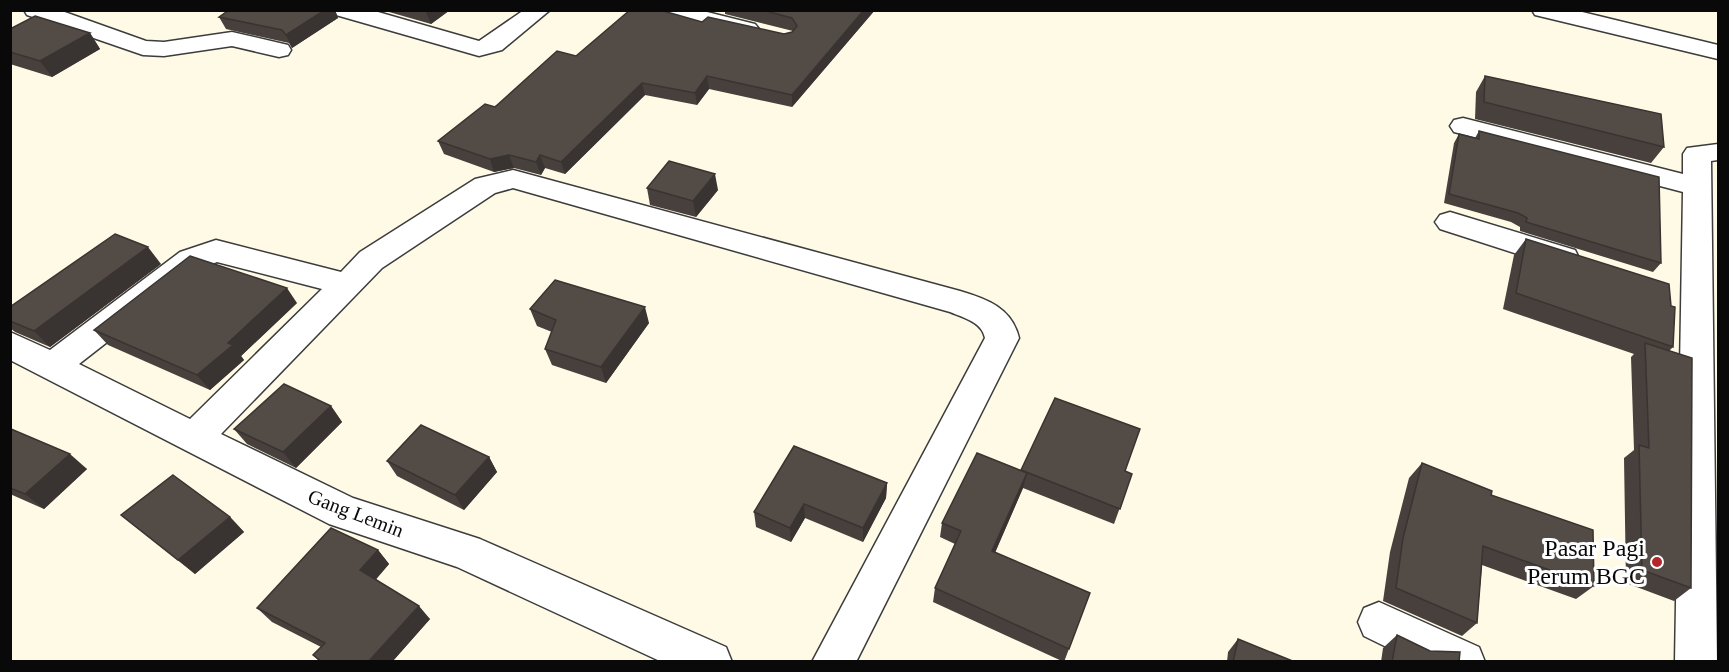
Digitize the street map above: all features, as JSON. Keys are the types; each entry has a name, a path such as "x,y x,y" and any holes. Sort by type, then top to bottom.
{"street":[{"path":"34,10 143,48 164,49 232,39 279,50"},
{"path":"344,10 479,49 493,45 539,10"},
{"path":"667,10 772,35"},
{"path":"1544,10 1719,52"},
{"path":"1463,126 1699,188"},
{"path":"1696,662 1708,562 1707,389 1698,300 1707,257 1699,188 1712,149"},
{"path":"196,436 371,260 404,236 485,186 513,178 960,303 995,319 1001,329 1002,338 833,662"},
{"path":"1450,222 1596,268"},
{"path":"52,366 190,260 203,254 216,251 345,284"},
{"path":"1664,289 1698,300"},
{"name":"Gang Lemin","path":"10,345 196,436 257,471 343,512 466,552 711,662"},
{"path":"1379,622 1464,662"}],"building":[{"path":"229,10 325,10 286,35 282,30 219,17"},
{"path":"630,10 660,10 702,22 708,17 784,34 792,32 797,26 792,18 762,10 864,10 792,95 707,76 695,93 642,83 561,162 540,155 536,162 509,155 490,159 438,141 485,104 495,107 557,51 576,56"},
{"path":"35,16 90,33 40,61 10,52 10,29"},
{"path":"1485,76 1661,114 1664,147 1484,102"},
{"path":"1479,131 1659,177 1661,263 1526,222 1527,218 1518,213 1449,194 1459,134 1479,139"},
{"path":"669,161 715,174 693,201 647,188"},
{"path":"115,234 148,247 34,331 10,321 10,307"},
{"path":"1526,239 1669,284 1671,306 1675,307 1673,347 1516,293"},
{"path":"190,256 287,288 228,343 233,345 197,375 94,330"},
{"path":"555,280 645,307 601,367 545,349 556,320 530,309"},
{"path":"1645,343 1692,358 1691,588 1642,570 1639,445 1649,448"},
{"path":"284,384 331,406 283,452 234,429"},
{"path":"1055,398 1140,429 1125,471 1132,474 1120,509 1021,470"},
{"path":"421,425 489,457 455,495 387,461"},
{"path":"11,429 70,454 25,494 10,488"},
{"path":"794,446 887,483 863,528 804,504 790,528 754,512"},
{"path":"977,453 1027,473 992,551 1090,593 1069,649 935,588 961,531 942,523"},
{"path":"1422,463 1492,491 1491,495 1593,530 1594,586 1483,546 1477,623 1396,588 1403,538"},
{"path":"173,475 230,517 178,560 121,515"},
{"path":"331,528 378,550 360,570 419,606 368,662 322,662 313,655 325,643 257,608"},
{"path":"1397,635 1430,651 1460,652 1459,662 1392,662"},
{"path":"1238,639 1295,662 1233,662"}],"place":[{"name":"Pasar Pagi Perum BGC","path":"1657,562"}]}
